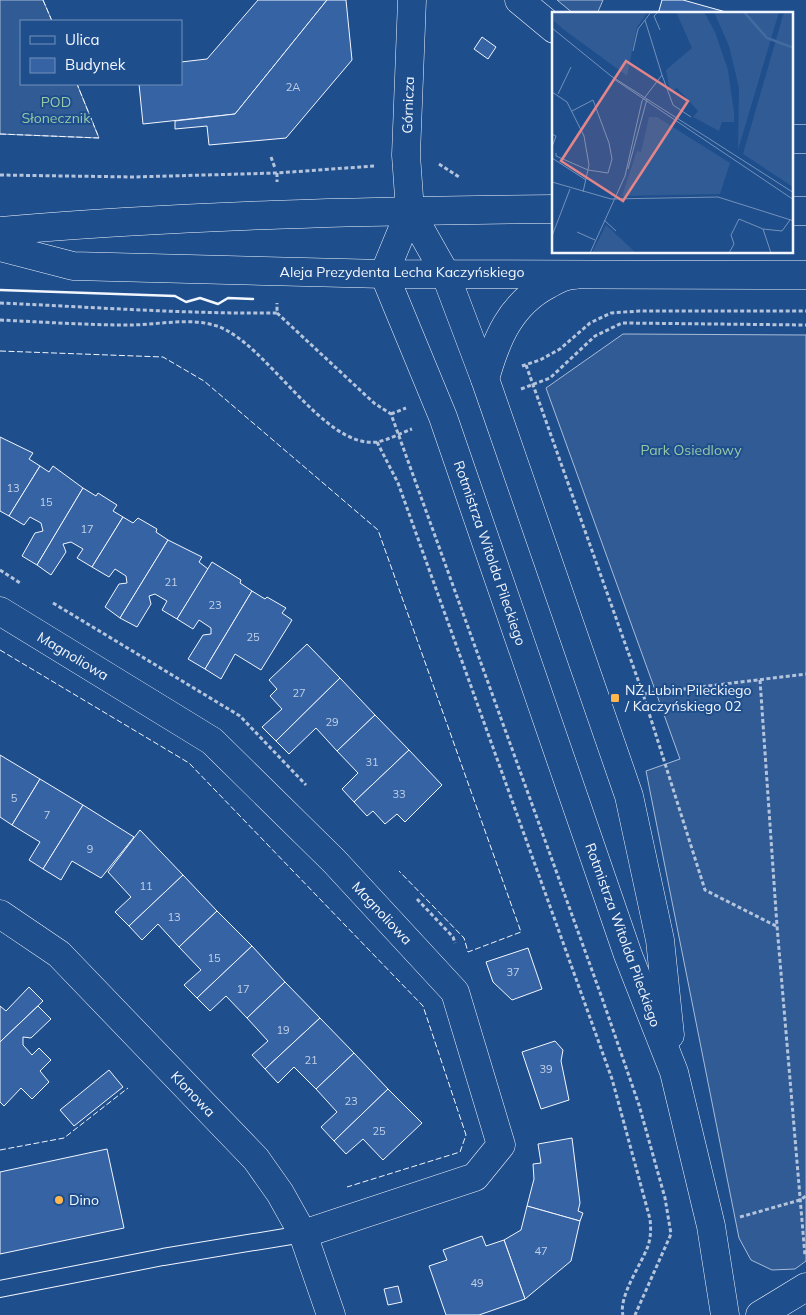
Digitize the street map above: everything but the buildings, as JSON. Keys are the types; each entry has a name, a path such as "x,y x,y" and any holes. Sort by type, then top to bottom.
{"street":[{"name":"Górnicza","path":"410,211 406,155 412,0"},
{"path":"519,0 552,27"},
{"path":"0,231 109,222 410,211 552,209"},
{"path":"384,274 410,211"},
{"name":"Rotmistrza Witolda Pileckiego","path":"410,211 445,273 485,379 629,796 660,940 674,1072 711,1226 725,1315"},
{"name":"Aleja Prezydenta Lecha Kaczyńskiego","path":"0,247 73,266 384,274 806,275"},
{"name":"Rotmistrza Witolda Pileckiego","path":"384,274 443,417 628,955 674,1072"},
{"path":"485,379 498,337 518,307 536,292 556,280 571,275 586,274"},
{"name":"Magnoliowa","path":"0,611 212,741 334,861 455,992 501,1145 475,1178 303,1234"},
{"name":"Klonowa","path":"0,914 59,954 256,1159 280,1193 303,1234 330,1315"},
{"path":"760,1315 806,1287"}],"lane":[{"path":"0,1289 163,1257 303,1234"}],"path":[{"path":"271,157 275,168"},
{"path":"434,160 458,177 467,177"},
{"path":"0,175 133,177 277,173 373,167 378,163"},
{"path":"0,303 180,310 210,314"},
{"path":"560,348 590,322 611,313 639,311 806,311"},
{"path":"278,313 374,403 391,414 605,1007 639,1105 665,1198 671,1234 635,1315"},
{"path":"0,320 129,325 194,322 217,326 239,338 326,422 354,438 377,442 414,428"},
{"path":"518,390 550,378 595,336 622,323 806,325"},
{"path":"526,365 643,694 705,890 777,926"},
{"path":"377,442 398,483 505,784 535,860 626,1125 650,1219 651,1232 649,1244 623,1302 623,1315"},
{"path":"643,694 806,674"},
{"path":"760,680 777,926 806,1262"},
{"path":"800,1200 806,1196"}],"shaded area":[{"name":"POD Słonecznik","path":"0,0 43,0 52,20 20,20 20,85 77,85 99,138 0,134"},
{"path":"557,0 603,0 598,12 572,12"},
{"name":"Park Osiedlowy","path":"623,334 806,335 806,1261 795,1269 772,1270 751,1260 739,1238 646,771 680,759 546,388"}],"fence":[{"path":"43,0 52,20"},
{"path":"0,134 99,138 77,85"},
{"path":"0,351 163,357 204,381 378,530 521,932 468,952 464,938 399,871"},
{"path":"0,650 189,763 423,1006 466,1135 460,1152 347,1187"},
{"path":"0,1150 64,1138 128,1088"}],"wall":[{"path":"0,290 175,296 186,302 200,298 218,304 228,298 253,299"}],"place":[{"name":"NŻ Lubin Pileckiego / Kaczyńskiego 02","path":"615,698"},
{"name":"Dino","path":"59,1200"}]}
